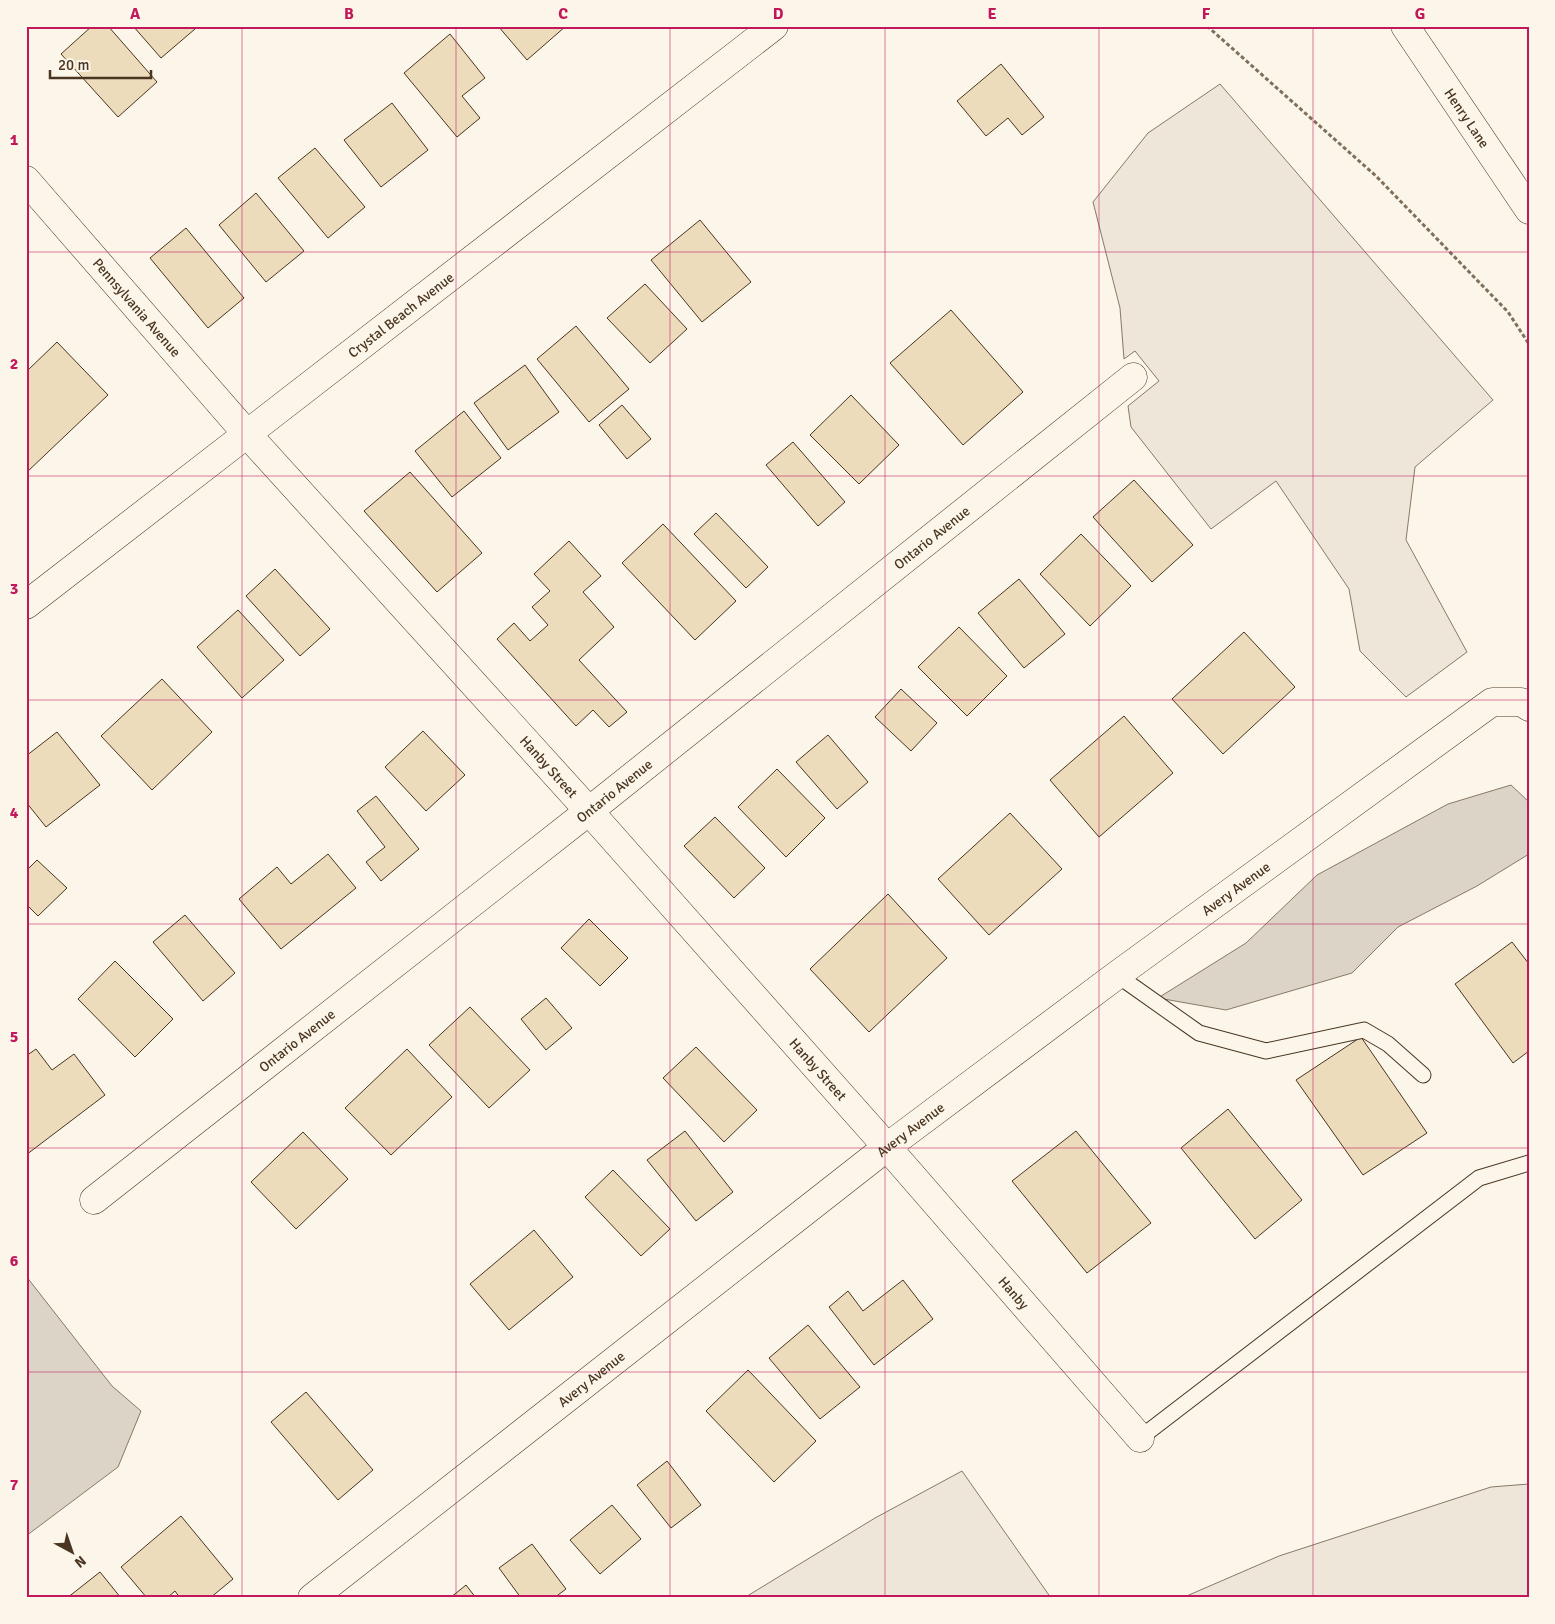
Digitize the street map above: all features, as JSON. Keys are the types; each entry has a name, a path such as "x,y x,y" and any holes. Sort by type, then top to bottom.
{"street":[{"name":"Crystal Beach Avenue","path":"26,605 774,26"},
{"name":"Henry Lane","path":"1405,26 1529,210"},
{"name":"Pennsylvania Avenue","path":"26,180 247,434"},
{"name":"Ontario Avenue","path":"94,1200 589,812 1133,377"},
{"name":"Hanby Street","path":"247,434 589,812 887,1147"},
{"name":"Avery Avenue","path":"312,1598 887,1147 1117,975 1492,702 1521,702 1529,707"},
{"name":"Hanby","path":"887,1147 1140,1438"}],"lane":[{"path":"1117,975 1199,1033 1266,1051 1364,1030 1388,1044 1423,1075"},
{"path":"1140,1438 1479,1178 1529,1163"}],"path":[{"path":"1207,26 1376,176 1508,312 1529,344"}],"shaded area":[{"path":"1220,84 1493,400 1415,467 1406,540 1467,652 1406,697 1360,651 1349,589 1276,481 1211,529 1131,427 1128,406 1159,381 1135,351 1124,359 1120,308 1093,202 1148,133"},
{"path":"1511,785 1529,802 1529,854 1477,886 1398,927 1352,973 1226,1010 1158,998 1246,943 1317,875 1448,804"},
{"path":"26,1276 112,1386 141,1411 118,1467 26,1536"},
{"path":"962,1471 1051,1598 744,1598 875,1518"},
{"path":"1529,1484 1529,1598 1182,1598 1279,1556 1491,1487"}],"building":[{"path":"92,26 108,26 157,82 118,117 61,54"},
{"path":"133,26 192,26 195,29 161,58"},
{"path":"498,26 566,26 527,60"},
{"path":"450,34 485,78 462,96 480,118 457,137 404,73"},
{"path":"1001,64 1044,117 1022,135 1008,118 986,136 957,101"},
{"path":"392,103 428,150 381,187 344,140"},
{"path":"315,148 365,207 328,238 278,178"},
{"path":"256,193 304,251 266,282 219,225"},
{"path":"700,220 751,282 702,322 651,260"},
{"path":"186,228 244,298 208,328 150,258"},
{"path":"645,284 687,329 650,363 607,318"},
{"path":"951,310 1023,392 963,445 890,363"},
{"path":"576,326 629,389 589,422 537,359"},
{"path":"57,342 108,395 26,473 26,372"},
{"path":"525,365 559,412 508,450 474,403"},
{"path":"851,395 899,445 859,484 810,435"},
{"path":"622,405 651,439 627,459 599,425"},
{"path":"464,411 501,458 452,497 415,451"},
{"path":"793,442 845,502 818,526 766,465"},
{"path":"410,472 482,553 437,592 364,511"},
{"path":"1134,480 1193,545 1152,582 1093,517"},
{"path":"716,513 768,567 746,588 694,534"},
{"path":"663,524 736,601 695,640 622,563"},
{"path":"1081,534 1131,586 1090,626 1040,574"},
{"path":"569,541 601,576 583,592 614,627 579,660 627,712 609,727 593,710 576,726 497,639 514,623 530,641 548,625 532,607 550,591 534,574"},
{"path":"275,569 330,629 300,656 246,596"},
{"path":"1019,579 1065,634 1024,668 978,613"},
{"path":"238,610 284,660 242,698 197,647"},
{"path":"959,627 1007,676 967,716 918,667"},
{"path":"1244,632 1295,687 1223,754 1172,699"},
{"path":"162,679 212,732 152,790 101,736"},
{"path":"901,689 937,723 911,751 875,717"},
{"path":"1124,716 1173,773 1099,837 1050,780"},
{"path":"423,731 465,775 426,811 385,767"},
{"path":"57,732 100,785 46,827 26,802 26,756"},
{"path":"828,735 868,782 837,809 796,762"},
{"path":"777,769 825,818 786,857 738,807"},
{"path":"376,796 419,849 381,881 366,862 385,847 357,811"},
{"path":"1010,813 1062,869 989,935 938,879"},
{"path":"715,817 765,868 734,898 684,846"},
{"path":"328,854 356,888 281,949 239,899 277,867 291,884"},
{"path":"37,860 67,888 38,916 26,904 26,871"},
{"path":"888,894 947,958 869,1032 810,969"},
{"path":"185,915 235,973 203,1001 153,942"},
{"path":"589,919 628,958 600,986 561,948"},
{"path":"1512,942 1529,964 1529,1051 1513,1063 1455,984"},
{"path":"115,961 173,1019 135,1057 78,999"},
{"path":"546,998 572,1028 546,1050 521,1019"},
{"path":"470,1007 530,1070 489,1108 429,1045"},
{"path":"1361,1037 1427,1133 1363,1175 1296,1080"},
{"path":"696,1047 757,1110 724,1142 663,1078"},
{"path":"36,1049 52,1070 74,1054 105,1095 26,1155 26,1056"},
{"path":"407,1049 452,1097 391,1155 345,1108"},
{"path":"1228,1109 1302,1200 1255,1239 1181,1148"},
{"path":"685,1131 733,1192 696,1221 647,1160"},
{"path":"1076,1131 1151,1223 1087,1273 1012,1181"},
{"path":"303,1132 348,1179 296,1229 251,1182"},
{"path":"613,1170 670,1229 641,1256 585,1197"},
{"path":"534,1230 573,1277 509,1330 470,1284"},
{"path":"903,1280 933,1319 874,1365 829,1307 848,1291 863,1311"},
{"path":"808,1325 860,1387 820,1419 769,1358"},
{"path":"748,1370 816,1441 774,1482 706,1411"},
{"path":"306,1392 373,1470 338,1500 271,1422"},
{"path":"667,1461 701,1505 671,1528 637,1485"},
{"path":"612,1505 641,1539 600,1574 570,1540"},
{"path":"181,1516 233,1579 210,1598 180,1598 175,1591 167,1598 147,1598 121,1567"},
{"path":"532,1544 566,1589 554,1598 521,1598 499,1568"},
{"path":"100,1572 121,1598 67,1598"},
{"path":"466,1585 476,1598 450,1598"}]}
